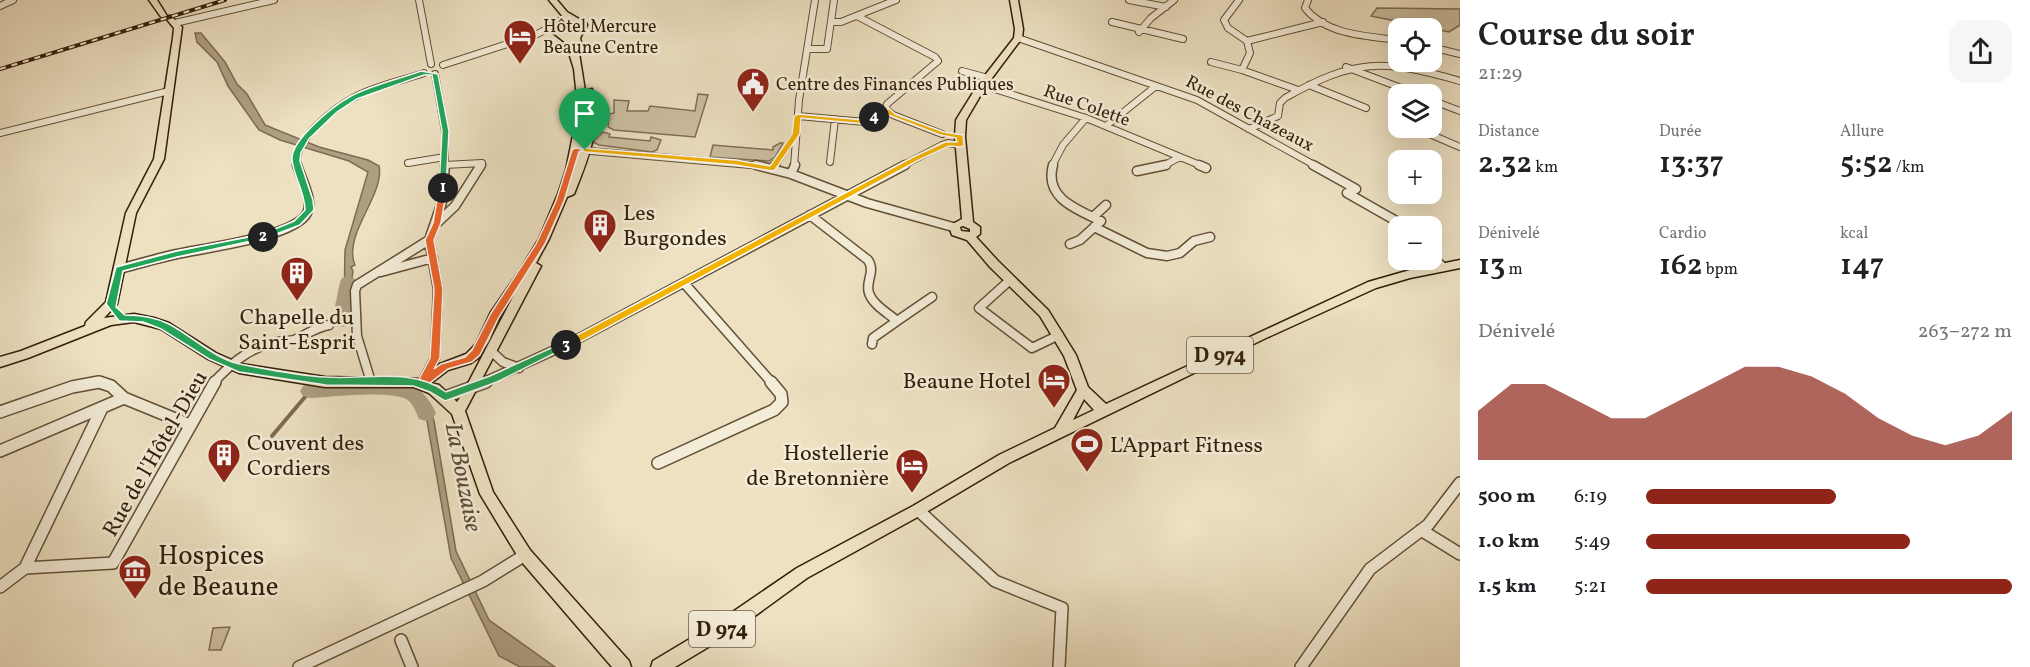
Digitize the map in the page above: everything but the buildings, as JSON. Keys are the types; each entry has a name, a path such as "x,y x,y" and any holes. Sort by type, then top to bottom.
{"main road":[{"path":"84,330 111,304 131,213 159,159 178,27 153,0"},
{"path":"458,411 482,368 495,316 541,244 580,150 582,87 573,47 556,29 557,15 547,0"},
{"path":"422,383 445,367 485,350 533,272 569,194 590,98 576,38 578,31 582,28 582,23 566,16 553,0"},
{"path":"968,223 960,124 965,111 985,81 1018,38 1020,29 1014,0"},
{"path":"556,29 571,19"},
{"path":"556,29 578,31"},
{"path":"970,237 976,231 968,223 960,222 953,227 958,235 970,237 1044,313 1059,335 1083,390 1104,411"},
{"name":"D 974","path":"659,667 724,628 802,573 918,510 1004,459 1061,430 1372,285 1460,264"},
{"path":"111,304 115,313 122,318"},
{"path":"0,362 122,318 154,321 235,366 299,379 422,383 445,397 458,411 488,494 525,555 623,667"},
{"path":"1061,430 1083,390"}],"street":[{"path":"169,19 195,18 274,0"},
{"path":"419,0 431,64"},
{"path":"791,174 796,160 798,116 815,0"},
{"path":"808,49 827,49 834,0"},
{"path":"831,22 841,22 884,2 896,0"},
{"path":"1129,0 1166,7"},
{"path":"1139,31 1174,0"},
{"path":"1239,0 1224,20 1228,28 1247,41 1250,53 1242,70"},
{"path":"1308,0 1306,11 1323,22 1351,34 1388,39"},
{"path":"0,6 9,1"},
{"path":"813,10 832,11"},
{"path":"857,16 936,57 938,61 887,104 887,111"},
{"path":"1112,22 1139,31 1182,39"},
{"path":"1247,41 1323,22"},
{"path":"424,73 423,68 431,64 443,65 556,29"},
{"name":"Rue des Chazeaux","path":"1018,38 1197,100 1356,189 1347,193 1388,216"},
{"path":"1442,49 1460,54"},
{"path":"1210,62 1242,70 1298,90"},
{"path":"1249,129 1278,116 1282,100 1346,67 1366,63 1397,65 1460,81"},
{"path":"119,269 177,254 270,235 297,223 307,215 310,205 296,161 298,149 306,138 335,110 354,97 424,73 435,74 443,70 443,65"},
{"path":"1346,67 1391,84"},
{"name":"Rue Colette","path":"962,71 1086,118 1206,168"},
{"path":"370,382 357,336 355,291 357,285 429,240 437,223 442,202 446,131 435,74"},
{"path":"1309,85 1366,108"},
{"path":"1106,126 1156,86"},
{"path":"0,133 169,91"},
{"path":"1442,104 1460,111"},
{"path":"798,116 865,122 887,111"},
{"path":"887,111 960,141"},
{"path":"1070,244 1080,240 1101,221 1057,196 1050,179 1054,160 1062,146 1086,118"},
{"path":"830,162 835,119"},
{"path":"772,169 796,134"},
{"path":"942,134 948,143"},
{"path":"1439,138 1460,147"},
{"path":"445,397 519,368 948,143 960,141"},
{"path":"580,150 736,163 772,169 791,174 846,196 953,227"},
{"path":"1137,171 1162,167 1180,157"},
{"path":"408,163 445,161 482,163 455,206 437,223"},
{"path":"1092,217 1106,205"},
{"path":"810,215 868,260 874,274 870,286 871,296 897,321"},
{"path":"1094,227 1147,253 1167,256 1180,253 1194,241 1210,237"},
{"path":"422,383 435,358 438,289 429,240"},
{"path":"376,274 433,258"},
{"path":"1010,280 979,308 1032,348 1059,335"},
{"path":"658,463 774,410 782,402 781,394 684,283"},
{"path":"872,344 873,338 932,297"},
{"name":"Rue de l'Hôtel-Dieu","path":"25,568 113,563 210,386 258,348 273,342 291,341 322,326 329,326"},
{"path":"485,350 503,363 519,368"},
{"path":"482,368 494,379"},
{"path":"0,412 88,383 105,383 124,398 190,425"},
{"path":"0,451 124,398"},
{"path":"1,584 25,568 102,408"},
{"path":"1301,667 1370,569 1421,530 1441,510 1460,483"},
{"path":"918,510 995,581 1062,609 1059,667"},
{"path":"1421,530 1460,554"},
{"path":"299,667 483,581 525,555"},
{"path":"401,640 412,667"}],"shaded area":[{"path":"1377,8 1460,9 1460,25 1449,32 1442,31 1442,18 1388,19 1371,16"},
{"path":"195,33 201,33 225,62 265,125 319,147 368,160 379,166 376,189 354,241 355,265 351,267 353,271 348,303 344,306 345,250 368,172 349,161 280,140 259,130 228,86 217,62 197,42"},
{"path":"698,94 708,95 695,137 614,130 608,127 609,114 614,113 614,100 629,101 627,111 648,111 650,106 695,111"},
{"path":"603,132 610,134 609,137 650,141 651,137 661,140 657,150 652,152 599,145 593,142"},
{"path":"783,143 775,157 769,161 710,157 713,145 773,150 773,147"},
{"path":"415,393 427,403 434,421 456,551 489,620 555,667 520,667 499,656 451,558 426,415 412,397"},
{"path":"230,627 221,650 209,650 213,628"}],"waterway":[{"name":"La Bouzaise","path":"341,321 348,282"},
{"name":"La Bouzaise","path":"310,391 363,388 404,391 418,398 426,413"},
{"path":"272,436 310,391"}],"railway":[{"path":"0,69 225,0"}],"place":[{"name":"Hôtel Mercure Beaune Centre","path":"520,65"},
{"name":"Centre des Finances Publiques","path":"753,113"},
{"name":"Les Burgondes","path":"600,254"},
{"name":"Chapelle du Saint-Esprit","path":"297,302"},
{"name":"Beaune Hotel","path":"1054,409"},
{"name":"L'Appart Fitness","path":"1087,473"},
{"name":"Couvent des Cordiers","path":"224,484"},
{"name":"Hostellerie de Bretonnière","path":"912,494"},
{"name":"Hospices de Beaune","path":"135,600"}],"route":[{"path":"585,150 575,150 560,201 541,244 495,316 476,352 468,359 445,367 422,383 435,358 438,289 429,240 437,223 442,202 445,165 446,131 435,74 424,73 354,97 335,110 306,138 297,153 296,161 310,205 303,219 270,235 177,254 119,269 112,308 122,318 154,321 165,326 212,356 239,368 299,379 348,383 422,383 445,397 502,376 570,343 936,148 948,143 961,145 960,137 942,134 882,111 865,122 798,116 796,134 772,169 757,165 585,150"}]}
